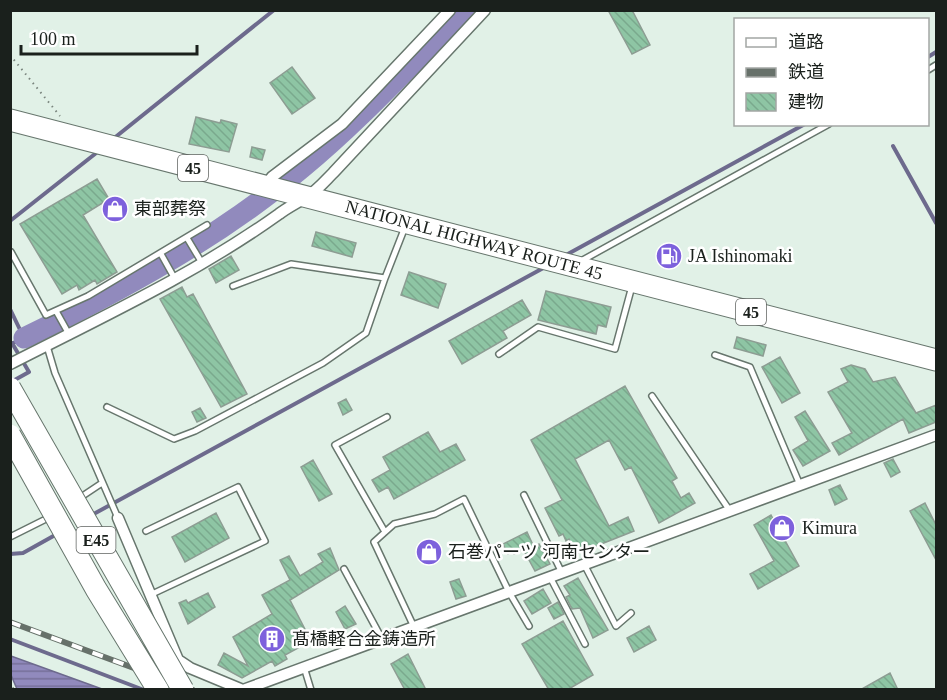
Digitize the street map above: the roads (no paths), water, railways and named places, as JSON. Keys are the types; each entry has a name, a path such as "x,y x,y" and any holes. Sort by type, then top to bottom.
{"highway":[{"name":"NATIONAL HIGHWAY ROUTE 45","path":"10,120 84,142 406,222 936,360"},
{"name":"E45","path":"10,388 183,690"},
{"name":"E45","path":"10,435 96,589 158,690"}],"street":[{"path":"265,186 272,177 342,124 450,10"},
{"path":"12,363 70,335 202,263 307,197 333,173 485,10"},
{"path":"118,518 178,660 243,690 936,435"}],"lane":[{"path":"561,263 825,126"},
{"path":"107,407 174,439 195,431 323,363 366,333 406,222"},
{"path":"11,252 46,315 161,254 207,225"},
{"path":"187,238 202,263"},
{"path":"161,254 175,278"},
{"path":"233,286 291,264 385,278"},
{"path":"499,354 538,327 615,349 633,282"},
{"path":"56,311 70,335"},
{"path":"48,346 55,373 118,518"},
{"path":"715,355 750,367 800,485"},
{"path":"651,396 730,511"},
{"path":"385,532 335,445 387,417"},
{"path":"10,537 37,526 102,483"},
{"path":"146,531 238,487 265,541 150,595"},
{"path":"524,495 562,573"},
{"path":"414,627 374,543 394,524 435,514 464,499 509,592 529,626"},
{"path":"584,564 616,626 631,613"},
{"path":"344,569 382,639"},
{"path":"550,577 585,644"},
{"path":"304,667 311,690"}],"waterway":[{"path":"113,139 274,10"},
{"path":"24,338 133,282 203,240 270,193 344,131 466,10"},
{"path":"929,56 936,52"},
{"path":"566,255 801,126"},
{"path":"893,146 936,223"},
{"path":"10,221 100,150"},
{"path":"90,516 547,266"},
{"path":"10,309 24,338 11,344"},
{"path":"11,382 29,372 12,343"},
{"path":"10,554 23,553 57,534"},
{"path":"10,639 144,690"}],"railway":[{"path":"10,622 193,690"}],"place":[{"name":"東部葬祭","path":"115,209"},
{"name":"JA Ishinomaki","path":"669,256"},
{"name":"Kimura","path":"782,528"},
{"name":"石巻パーツ 河南センター","path":"429,552"},
{"name":"髙橋軽合金鋳造所","path":"272,639"}]}
